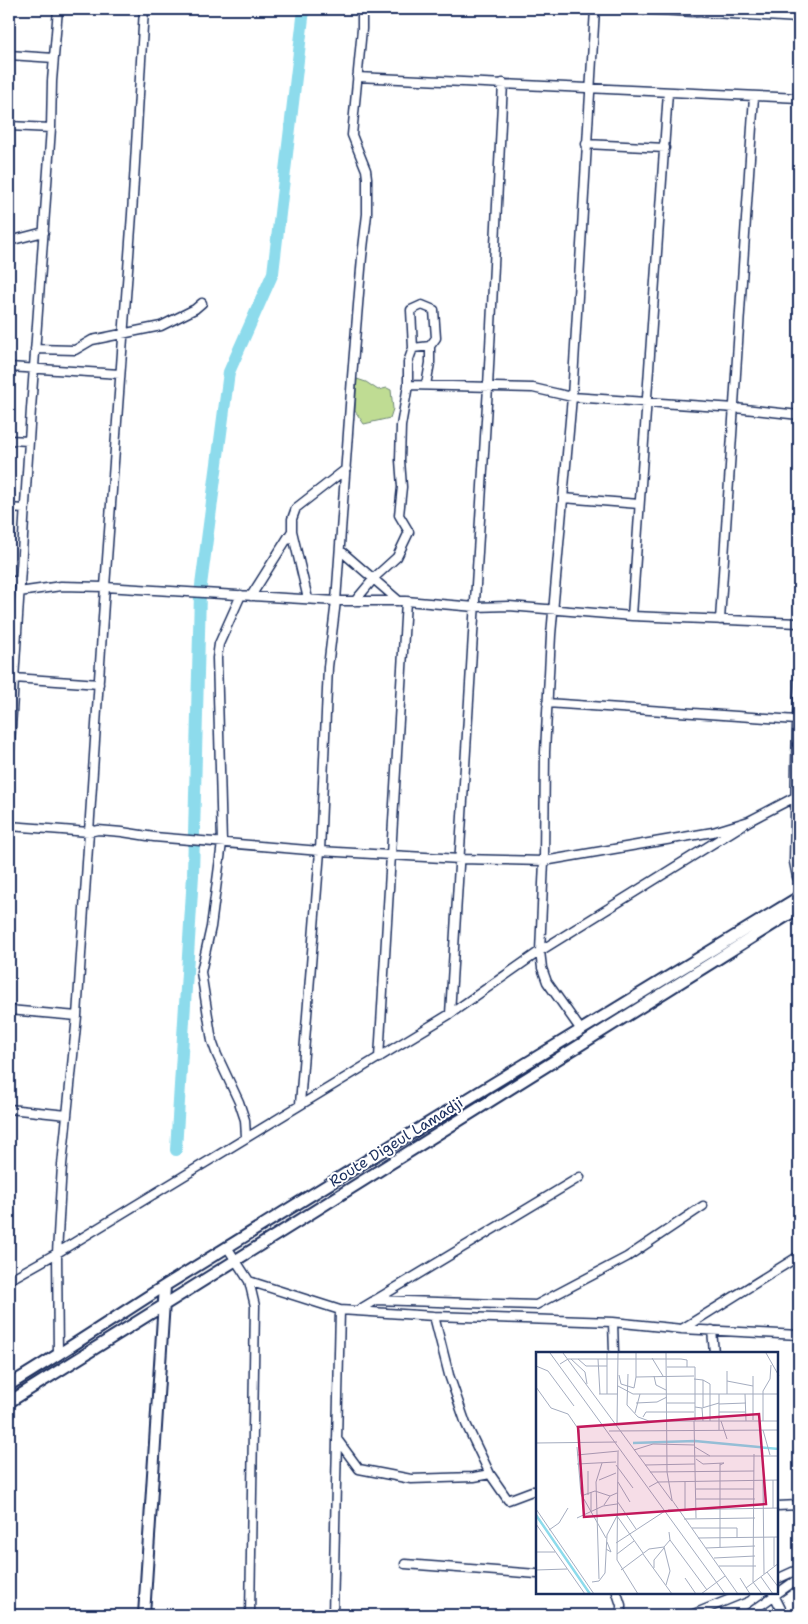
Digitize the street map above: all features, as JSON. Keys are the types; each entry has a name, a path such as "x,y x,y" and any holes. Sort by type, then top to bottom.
{"main road":[{"name":"Route Digeul Lamadji","path":"9,1385 227,1247 799,897"},
{"name":"Route Digeul Lamadji","path":"9,1402 799,908"},
{"path":"144,1615 165,1286"}],"street":[{"path":"9,760 58,9"},
{"path":"58,1355 57,1253 67,1115 77,1016 144,9"},
{"path":"300,1104 320,851 328,676 336,601 362,257 368,214 368,178 352,134 362,29 362,9"},
{"path":"581,1030 547,982 542,968 540,951 547,703 553,609 572,397 595,9"},
{"path":"641,9 799,18"},
{"path":"9,55 54,58"},
{"path":"357,77 799,98"},
{"path":"450,1014 488,387 503,83"},
{"path":"632,616 668,92"},
{"path":"720,620 754,96"},
{"path":"9,126 51,128"},
{"path":"586,144 665,148"},
{"path":"9,241 44,232"},
{"path":"35,349 75,350 92,340 161,326 202,303"},
{"path":"355,601 397,557 409,532 399,515 402,488 400,460 401,426 408,385 408,362 413,348 411,310 422,305 434,310 436,338 430,346 430,363 426,385"},
{"path":"413,348 430,346"},
{"path":"9,366 120,374"},
{"path":"408,385 533,388 572,397 734,408 799,415"},
{"path":"9,440 29,441"},
{"path":"308,600 292,531 292,519 296,508 346,469"},
{"path":"563,498 639,504"},
{"path":"9,508 24,509"},
{"path":"251,596 292,531"},
{"path":"340,550 402,601"},
{"path":"9,580 20,581"},
{"path":"19,592 61,586 105,587 308,600 402,601 475,607 509,606 632,616 799,623"},
{"path":"241,596 219,644 217,658 222,843 211,927 201,972 212,1041 239,1102 245,1120 246,1137"},
{"path":"379,1058 391,855 402,601"},
{"path":"797,877 794,862 799,677"},
{"path":"14,678 99,684"},
{"path":"547,703 797,720"},
{"path":"9,1279 57,1253 300,1104 379,1058 450,1014 540,951 749,821 797,796"},
{"path":"9,826 89,832 98,830 320,851 460,859 544,861 713,832 749,821"},
{"path":"9,1010 77,1016"},
{"path":"9,1108 67,1115"},
{"path":"357,1310 580,1177"},
{"path":"376,1300 536,1305 627,1256 703,1206"},
{"path":"227,1247 249,1281 255,1306 250,1615"},
{"path":"682,1330 799,1256"},
{"path":"249,1281 340,1310 434,1316 613,1322 682,1330 799,1335"},
{"path":"333,1615 340,1310"},
{"path":"434,1316 449,1375 466,1424 490,1474 508,1500 536,1491"},
{"path":"613,1322 614,1352"},
{"path":"712,1330 714,1352"},
{"path":"337,1439 359,1469 411,1479 474,1478 490,1474"},
{"path":"778,1506 799,1505"},
{"path":"405,1564 536,1574"},
{"path":"778,1579 799,1569"},
{"path":"778,1592 799,1578"},
{"path":"617,1594 621,1605 621,1615"},
{"path":"691,1615 743,1594"},
{"path":"747,1615 774,1595 784,1615"}],"green space":[{"path":"357,379 366,382 378,390 387,388 391,390 393,409 390,418 364,424 355,411"}],"waterway":[{"path":"176,1150 193,875 200,593 229,372 273,273 304,9"}]}
